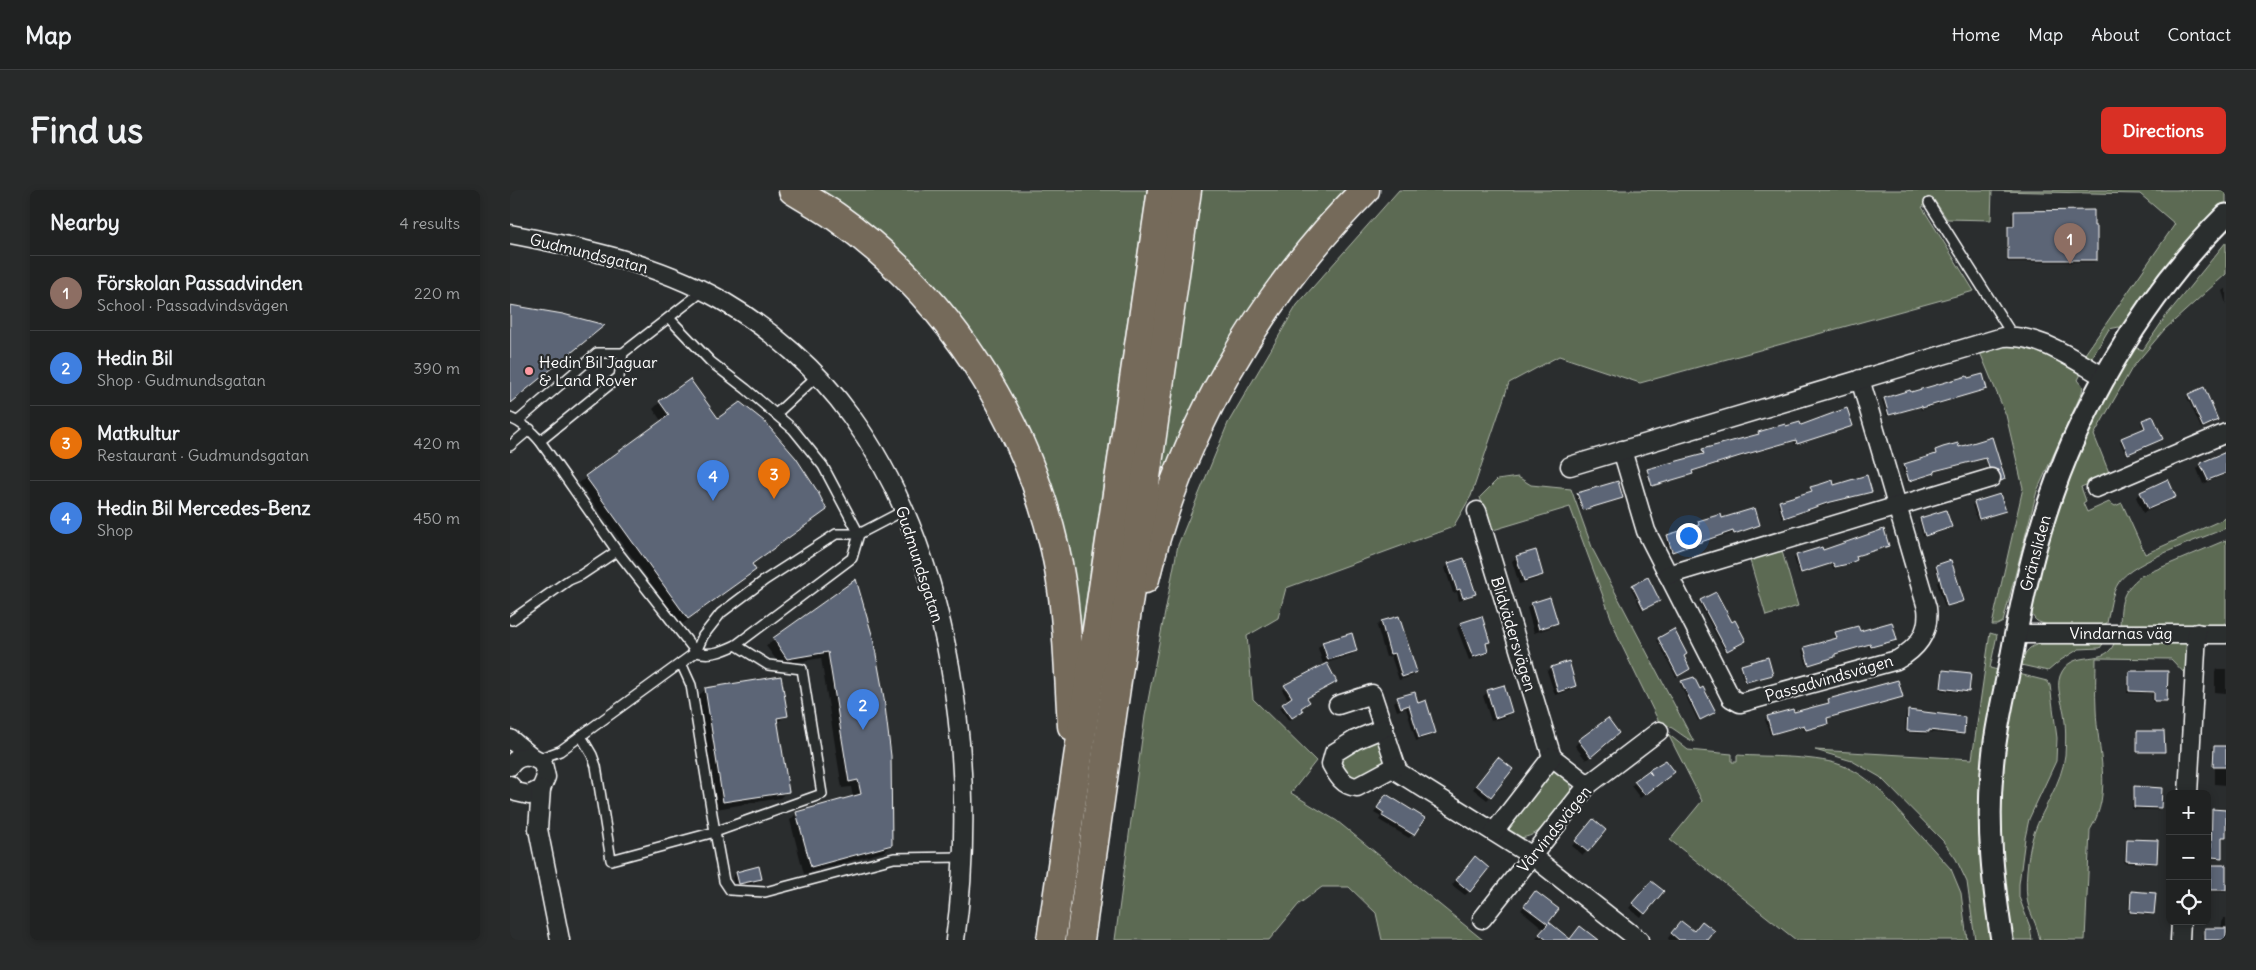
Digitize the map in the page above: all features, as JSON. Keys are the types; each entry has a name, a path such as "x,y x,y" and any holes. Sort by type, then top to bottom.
{"highway":[{"path":"793,190 836,217 878,251 919,290 956,335 990,384 1016,431 1039,489 1055,550 1065,616 1075,780 1072,900 1080,940"},
{"path":"1075,780 1162,190"},
{"path":"1116,699 1143,489 1187,190"},
{"path":"1051,940 1072,900 1116,699 1146,575 1168,503 1206,413 1256,324 1288,277 1365,190"}],"street":[{"name":"Gränsliden","path":"2002,940 1993,886 1990,809 1992,770 2025,584 2050,499 2076,435 2106,378 2136,328 2165,286 2197,246 2225,218"},
{"name":"Gudmundsgatan","path":"510,234 598,252 645,266 703,291 756,323 785,346 817,376 851,416 871,446 905,510 930,584 943,636 956,710 963,786 962,856 955,940"},
{"path":"1570,466 1993,339 2013,336 2037,340 2106,378"},
{"name":"Passadvindsvägen","path":"1622,450 1646,531 1731,698 1735,702 1740,703 1898,660 1919,643 1925,630 1928,615 1860,379"},
{"path":"2096,488 2226,433"},
{"path":"1668,575 1991,478"},
{"name":"Blidvädersvägen","path":"1477,511 1552,757"},
{"path":"2188,790 2196,633"},
{"name":"Vindarnas väg","path":"2016,634 2226,634"},
{"path":"1338,705 1372,694 1398,772 1532,856 1639,940"},
{"path":"1384,728 1355,740 1334,753 1331,764 1342,781 1350,787 1357,787 1396,766"},
{"name":"Vårvindsvägen","path":"1482,919 1588,786 1660,731"},
{"path":"510,739 538,762 545,784 541,789 529,795 513,788"},
{"path":"510,766 521,757 538,762"},
{"path":"1494,832 1552,757 1588,786"},
{"path":"513,788 538,829"},
{"path":"541,789 538,829 560,940"},
{"path":"2180,940 2181,925"}],"lane":[{"path":"1929,203 2013,336"},
{"path":"669,318 711,362 793,429 823,466 859,534 852,558 736,645 722,651 705,654 696,652 617,550 530,429 514,420 597,353 623,353 703,291"},
{"path":"540,442 619,378 623,353"},
{"path":"776,414 817,376"},
{"path":"510,446 530,429"},
{"path":"538,762 560,751 696,652 703,636 721,613 764,580 836,534 859,534 905,510"},
{"path":"512,620 569,580 581,575 617,550"},
{"path":"581,736 592,754 596,766 611,860 716,832 822,794 802,670 768,665 736,645"},
{"path":"681,663 691,685 724,881 730,890 765,892 894,858 962,856"},
{"path":"538,762 560,751"}],"green space":[{"path":"816,190 1147,190 1081,633 1075,633 1022,419"},
{"path":"1200,190 1349,190 1163,488 1157,486"},
{"path":"1399,190 2226,190 2226,203 2209,221 2125,330 2119,327 2109,329 2090,361 2083,357 2175,224 2140,194 1992,191 1991,220 1947,219 1934,200 1922,207 1974,291 1640,383 1559,356 1509,383 1471,496 1453,527 1286,588 1278,618 1247,636 1253,699 1316,761 1291,793 1337,821 1483,940 1382,940 1376,913 1349,887 1322,887 1299,904 1269,940 1115,940 1145,716 1178,545 1228,423 1297,305"},
{"path":"2226,242 2226,274 2164,330 2132,368 2094,435 2110,475 2081,487 2086,501 2083,503 2087,512 2109,502 2115,506 2122,503 2145,554 2226,518 2226,528 2152,559 2127,574 2119,582 2114,592 2107,623 2100,626 2054,626 2039,622 2034,618 2031,606 2040,559 2059,501 2089,425 2134,347 2143,350 2166,316"},
{"path":"2000,344 2039,348 2081,374 2078,380 2083,386 2037,491 2003,622 1992,625 2023,488 2006,415 1979,350"},
{"path":"1518,477 1531,485 1571,489 1593,550 1694,742 1659,722 1620,642 1570,507 1490,531 1480,497 1497,480"},
{"path":"2226,540 2226,625 2120,626 2123,598 2129,587 2141,576"},
{"path":"1781,548 1798,606 1766,616 1749,557"},
{"path":"1990,633 1997,635 1990,668 1998,670 1984,765 1980,836 1983,880 1993,940 1975,940 1967,882 1956,859 1943,841 1880,777 1852,761 1815,750 1972,759"},
{"path":"2115,640 2182,640 2189,652 2188,677 2171,659 2096,658 2096,709 2103,786 2097,816 2090,830 2085,940 2040,940 2027,900 2027,870 2034,833 2060,775 2065,755 2066,739 2064,713 2059,690 2060,676 2066,667 2073,662 2105,654 2111,649"},
{"path":"2066,641 2105,641 2100,648 2079,649 2048,671 2021,665 2023,658 2030,648 2037,645"},
{"path":"2019,674 2047,681 2050,685 2057,738 2056,761 2029,819 2019,884 2019,897 2030,927 2032,940 2012,940 1997,852 2005,735"},
{"path":"1668,734 1688,750 1732,754 1732,762 1737,762 1737,755 1808,758 1835,763 1863,776 1878,788 1951,869 1961,893 1967,940 1796,940 1670,840 1702,801"},
{"path":"1371,738 1381,740 1384,755 1383,764 1365,780 1342,776 1339,755"},
{"path":"1553,770 1565,775 1571,785 1572,794 1541,829 1525,837 1516,838 1509,831 1510,820"}],"building":[{"path":"2094,210 2094,226 2097,226 2097,260 2008,260 2008,226 2014,226 2014,211"},
{"name":"Hedin Bil Jaguar & Land Rover","path":"510,305 563,314 605,325 510,403"},
{"path":"1983,374 1987,389 1922,408 1922,406 1889,415 1884,398 1967,376 1968,378"},
{"path":"690,379 718,418 740,402 764,421 796,458 827,510 752,564 756,570 688,619 585,476 669,415 659,401"},
{"path":"2204,387 2218,420 2203,427 2188,394"},
{"path":"1847,408 1853,426 1797,444 1796,440 1740,456 1692,471 1693,474 1652,486 1647,469 1704,454 1702,449 1759,434 1758,432 1785,424 1786,426 1800,422 1801,425"},
{"path":"2153,416 2163,439 2128,454 2121,438 2145,428 2142,420"},
{"path":"1992,437 2005,479 2001,481 1998,470 1989,468 1986,458 1934,471 1935,473 1909,481 1904,464 1936,454 1935,450 1943,447 1958,443 1959,447"},
{"path":"2226,452 2226,473 2208,480 2200,463"},
{"path":"1867,475 1872,492 1827,503 1784,518 1779,501 1812,491 1810,487 1833,480 1834,485"},
{"path":"2168,479 2176,497 2148,509 2140,492"},
{"path":"1618,481 1623,498 1583,510 1577,493"},
{"path":"2000,494 2006,511 1979,519 1974,502"},
{"path":"1755,508 1760,525 1734,534 1733,531 1672,552 1667,535 1699,525 1698,521 1721,514 1722,518"},
{"path":"1946,510 1952,527 1925,536 1920,518"},
{"path":"1884,529 1889,546 1856,556 1857,560 1848,564 1835,567 1833,563 1801,573 1796,555 1822,547 1823,550"},
{"path":"1536,550 1543,575 1524,581 1516,556"},
{"path":"1464,558 1476,594 1463,598 1460,589 1457,590 1448,563"},
{"path":"1951,560 1964,601 1947,606 1936,565"},
{"path":"1648,577 1660,601 1644,609 1632,585"},
{"path":"856,579 873,638 884,698 891,756 892,845 811,867 796,812 861,794 858,780 849,782 828,652 787,659 773,638"},
{"path":"1716,592 1732,622 1735,620 1746,641 1727,651 1700,600"},
{"path":"1550,597 1558,623 1539,629 1531,603"},
{"path":"1399,616 1417,672 1402,677 1395,653 1390,654 1381,621"},
{"path":"1482,616 1490,642 1486,643 1488,652 1473,657 1460,623"},
{"path":"1892,622 1897,640 1871,647 1870,644 1835,654 1835,657 1809,665 1804,647 1837,638 1835,632 1858,626 1860,631"},
{"path":"1674,629 1687,654 1684,656 1690,669 1678,676 1658,638"},
{"path":"1352,633 1357,651 1328,660 1322,642"},
{"path":"1768,657 1773,675 1746,682 1741,665"},
{"path":"1569,661 1576,686 1558,692 1551,667"},
{"path":"1327,663 1337,682 1307,698 1310,702 1301,708 1303,711 1292,718 1282,704 1292,697 1284,685"},
{"path":"1943,670 1971,673 1969,692 1941,688"},
{"path":"2129,671 2168,671 2167,701 2154,701 2154,692 2129,691"},
{"path":"781,676 788,716 777,718 789,792 723,802 705,688"},
{"path":"1694,677 1700,689 1703,687 1716,712 1700,720 1681,681"},
{"path":"1898,680 1903,697 1827,718 1828,724 1806,730 1804,725 1772,734 1767,716 1793,709 1794,712 1829,703 1828,699"},
{"path":"1504,685 1512,712 1495,718 1487,690"},
{"path":"1415,692 1418,703 1426,700 1436,733 1419,738 1409,705 1401,708 1397,697"},
{"path":"1908,710 1965,717 1964,734 1929,730 1929,732 1907,731"},
{"path":"1608,718 1619,733 1591,757 1578,740"},
{"path":"2137,731 2164,731 2165,752 2137,752"},
{"path":"2214,746 2226,746 2226,767 2213,767"},
{"path":"1498,757 1513,769 1491,797 1476,785"},
{"path":"1666,760 1675,772 1645,795 1634,781 1648,771 1652,775 1649,770"},
{"path":"2134,786 2162,788 2161,808 2134,807"},
{"path":"1386,794 1425,818 1414,835 1382,816 1384,813 1377,808"},
{"path":"2212,809 2226,810 2226,837 2222,837 2222,858 2211,857"},
{"path":"1593,819 1606,830 1588,852 1575,841"},
{"path":"2127,839 2158,840 2157,863 2126,861"},
{"path":"1475,856 1489,868 1470,892 1456,880"},
{"path":"2211,865 2226,865 2226,890 2211,890"},
{"path":"759,866 762,879 739,884 736,872"},
{"path":"1651,881 1664,891 1645,914 1632,903"},
{"path":"1535,891 1559,909 1549,922 1570,939 1580,926 1598,940 1547,940 1539,934 1548,924 1524,906"},
{"path":"2131,891 2156,893 2154,914 2130,912"},
{"path":"1681,921 1694,931 1702,921 1715,931 1708,940 1679,940 1671,933"},
{"path":"2205,928 2226,928 2226,940 2205,940"}],"place":[{"name":"Förskolan Passadvinden","path":"2070,264"},
{"name":"Hedin Bil Jaguar & Land Rover","path":"529,371"},
{"name":"Matkultur","path":"774,499"},
{"name":"Hedin Bil Mercedes-Benz","path":"713,501"},
{"name":"Hedin Bil","path":"863,730"}]}
